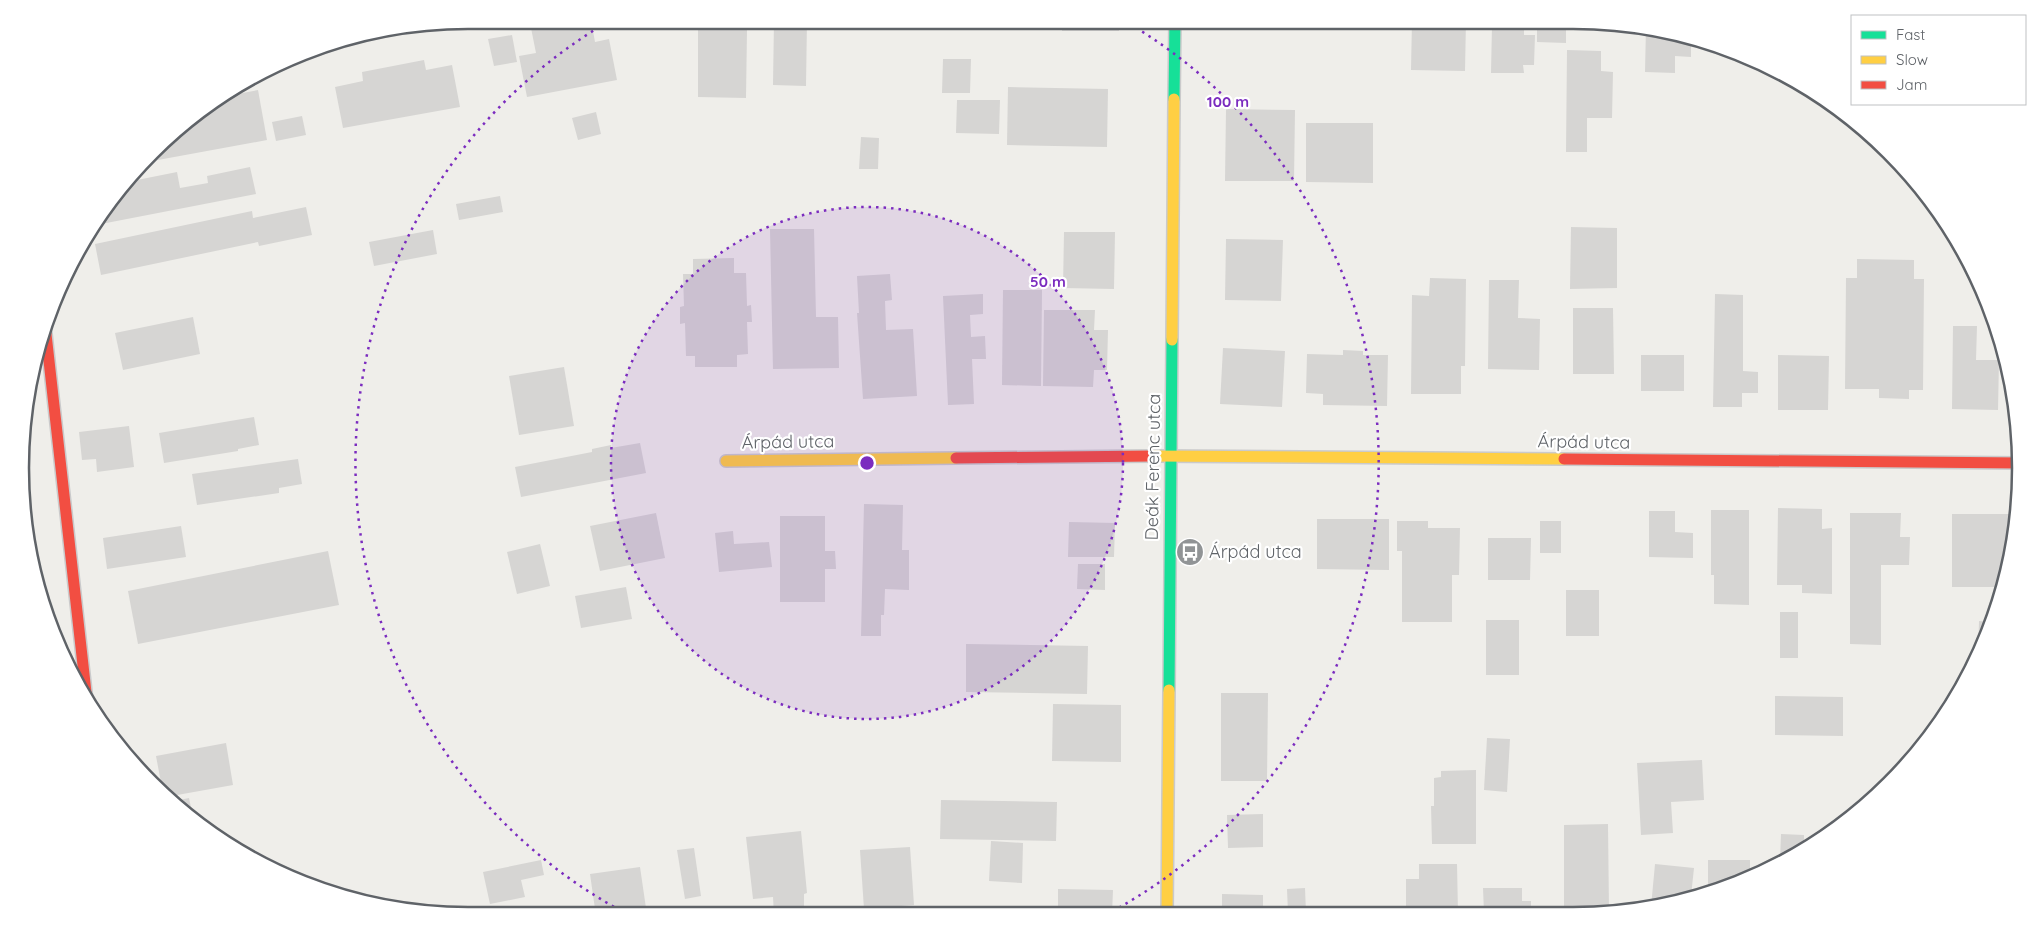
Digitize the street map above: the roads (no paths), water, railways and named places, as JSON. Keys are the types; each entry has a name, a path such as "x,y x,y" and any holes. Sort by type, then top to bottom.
{"street":[{"name":"Deák Ferenc utca","path":"1167,907 1175,29"},
{"path":"47,344 85,683"},
{"name":"Árpád utca","path":"726,461 1171,456 2012,463"}],"place":[{"name":"Árpád utca","path":"1190,552"}]}
